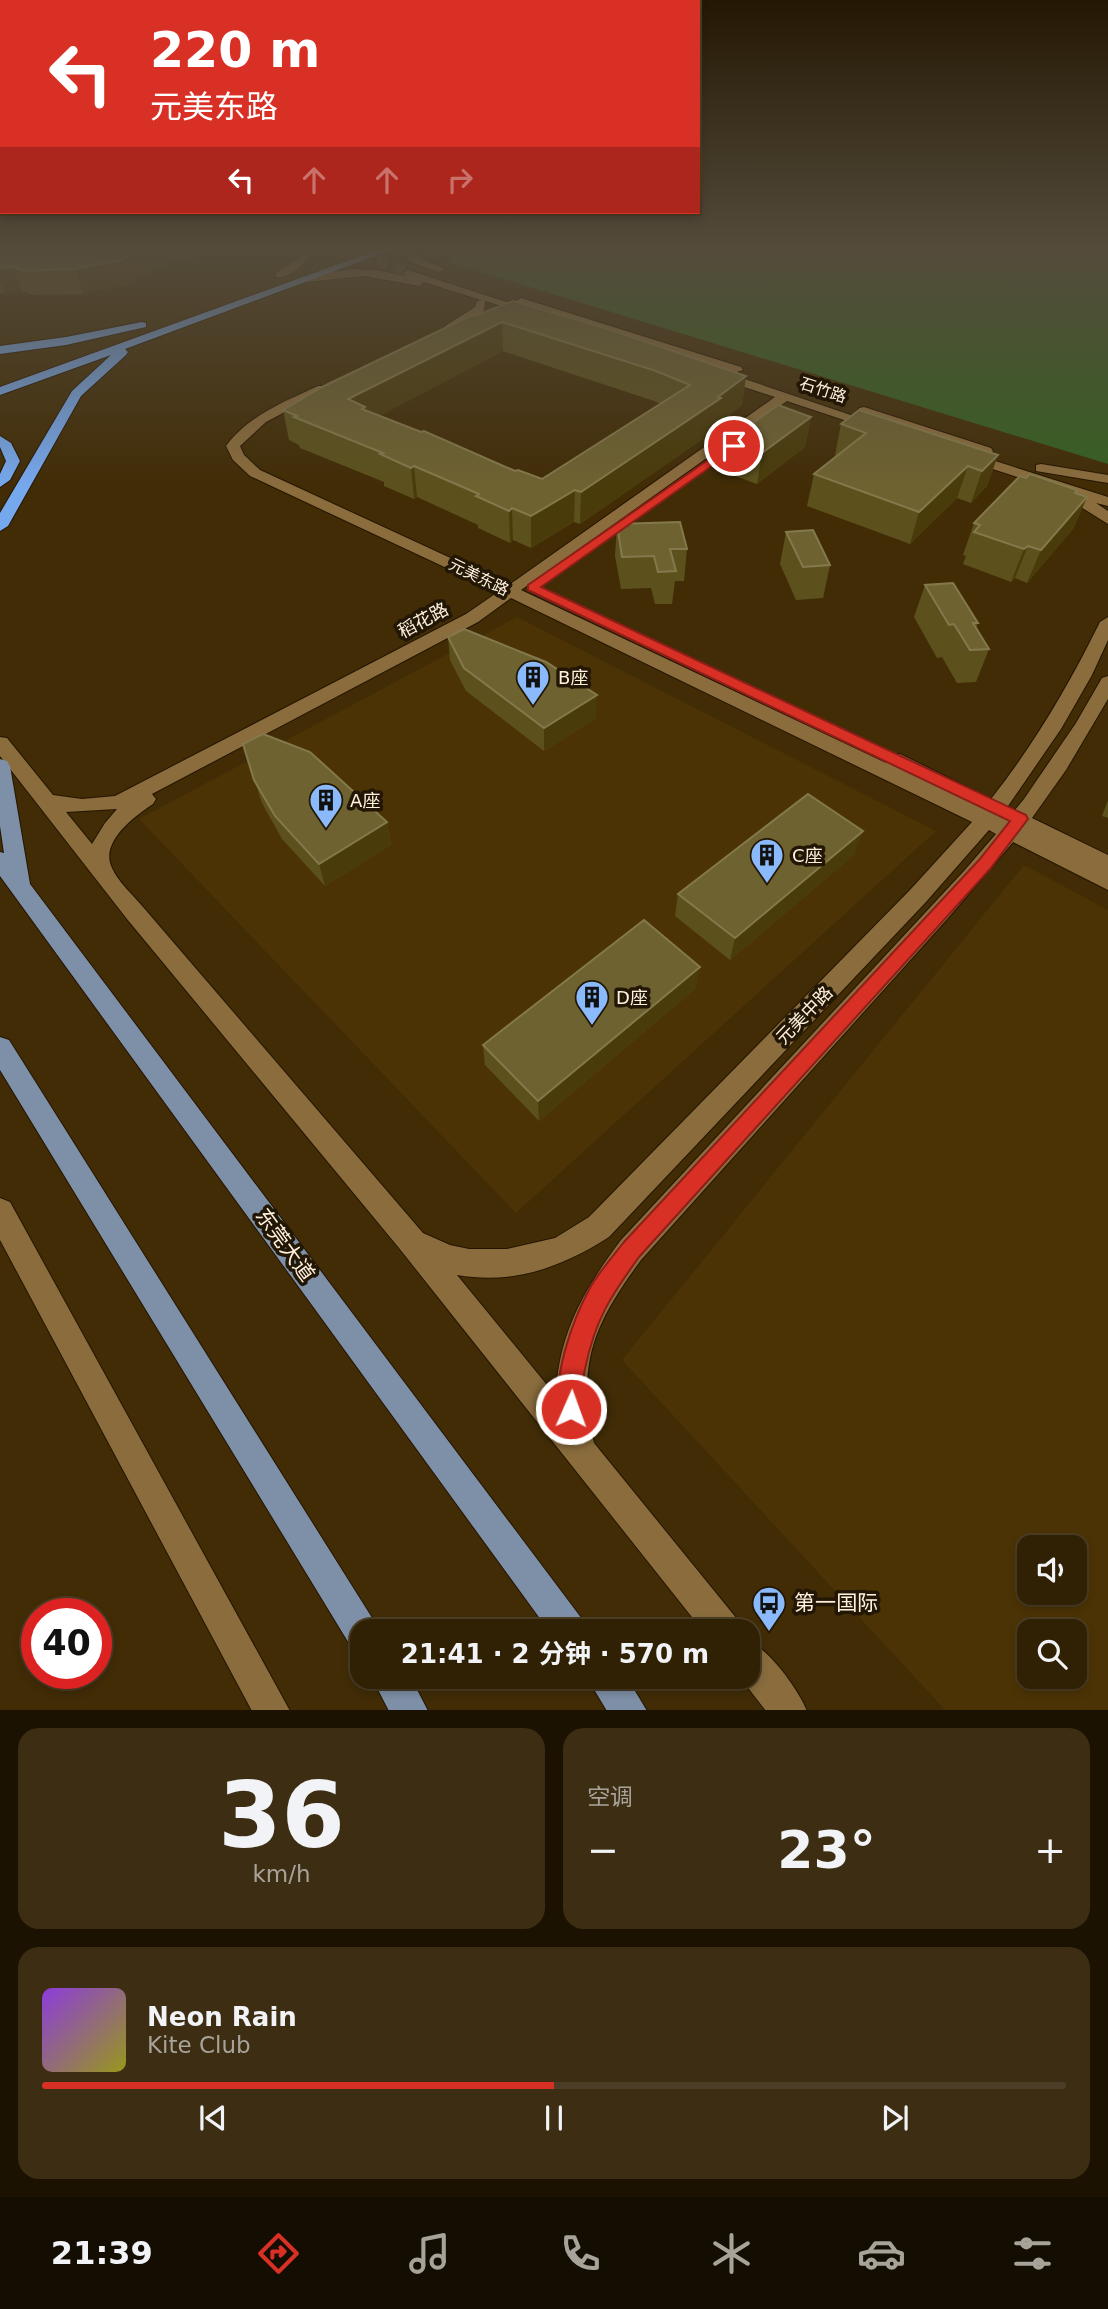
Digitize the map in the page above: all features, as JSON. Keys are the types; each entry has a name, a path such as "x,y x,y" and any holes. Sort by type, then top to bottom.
{"highway":[{"path":"0,350 55,343 128,328"},
{"path":"64,353 134,328"},
{"path":"0,391 152,328"},
{"path":"0,526 76,394 105,365 153,328"},
{"path":"0,440 10,449 13,460 10,471 0,483"}],"main road":[{"path":"0,766 21,888"},
{"name":"东莞大道","path":"0,860 561,1619"},
{"path":"0,1048 353,1619"},
{"path":"397,1689 410,1710"},
{"path":"614,1689 629,1710"}],"street":[{"path":"453,328 434,340 465,328"},
{"name":"石竹路","path":"588,328 1031,471 1108,502"},
{"name":"石竹路","path":"598,328 792,398 1031,471 1108,491"},
{"path":"623,328 652,337 661,350"},
{"path":"592,338 630,350 661,350"},
{"name":"元美东路","path":"339,385 256,422 233,446 238,457 255,473 521,590 992,814 1108,864"},
{"name":"稻花路","path":"101,869 100,851 110,832 132,808 163,789 481,622 521,590 792,398"},
{"path":"1031,471 1108,479"},
{"path":"1031,471 1099,510 1108,520"},
{"name":"稻花路","path":"46,801 88,808 119,802 521,590"},
{"name":"元美中路","path":"408,1238 430,1253 474,1264 521,1261 561,1250 599,1227 961,852 1020,779 1059,721 1091,664 1108,622"},
{"name":"元美中路","path":"579,1450 571,1409 572,1373 583,1330 600,1292 631,1250 984,864 1044,790 1083,731 1108,682"},
{"path":"0,743 101,869 408,1238 715,1619"},
{"name":"元美东路","path":"1016,825 1108,882"},
{"path":"0,1212 272,1710"},
{"path":"760,1674 789,1710"}],"shaded area":[{"path":"517,617 936,831 516,1213 139,819"},
{"path":"1024,865 1108,910 1108,1710 945,1710 622,1360"}],"green space":[{"path":"663,328 1108,328 1108,464"}],"building":[{"path":"445,328 490,328 348,399 365,407 362,409 424,431 515,471 542,479 690,385 656,371 520,328 604,328 746,376 718,397 721,398 581,492 575,490 531,516 512,508 509,511 476,496 479,494 414,466 411,468 380,454 383,453 283,410 322,387"},
{"path":"778,405 811,417 762,453 728,441"},
{"path":"859,410 998,455 982,471 968,466 919,512 814,474 866,433 841,424"},
{"path":"1030,474 1077,490 1075,493 1087,497 1041,550 1028,546 1024,549 974,532 980,525 974,523 1020,476 1026,478"},
{"path":"680,522 687,549 670,549 676,571 658,572 654,556 622,557 617,524"},
{"path":"813,530 830,565 803,567 786,532"},
{"path":"953,583 978,623 973,623 989,649 970,650 954,624 949,625 925,585"},
{"path":"464,629 546,662 597,695 544,728 464,668 448,637"},
{"name":"A座","path":"263,734 310,752 387,822 319,864 275,816 254,780 243,744"},
{"name":"C座","path":"808,794 863,831 735,938 678,894"},
{"name":"D座","path":"644,920 700,967 538,1101 483,1045"}],"place":[{"name":"B座","path":"533,707"},
{"name":"A座","path":"326,830"},
{"name":"C座","path":"767,885"},
{"name":"D座","path":"592,1027"},
{"name":"第一国际","path":"769,1633"}],"route":[{"path":"571,1409 572,1373 583,1330 600,1292 631,1250 984,864 1021,819 532,588 734,446"}]}
